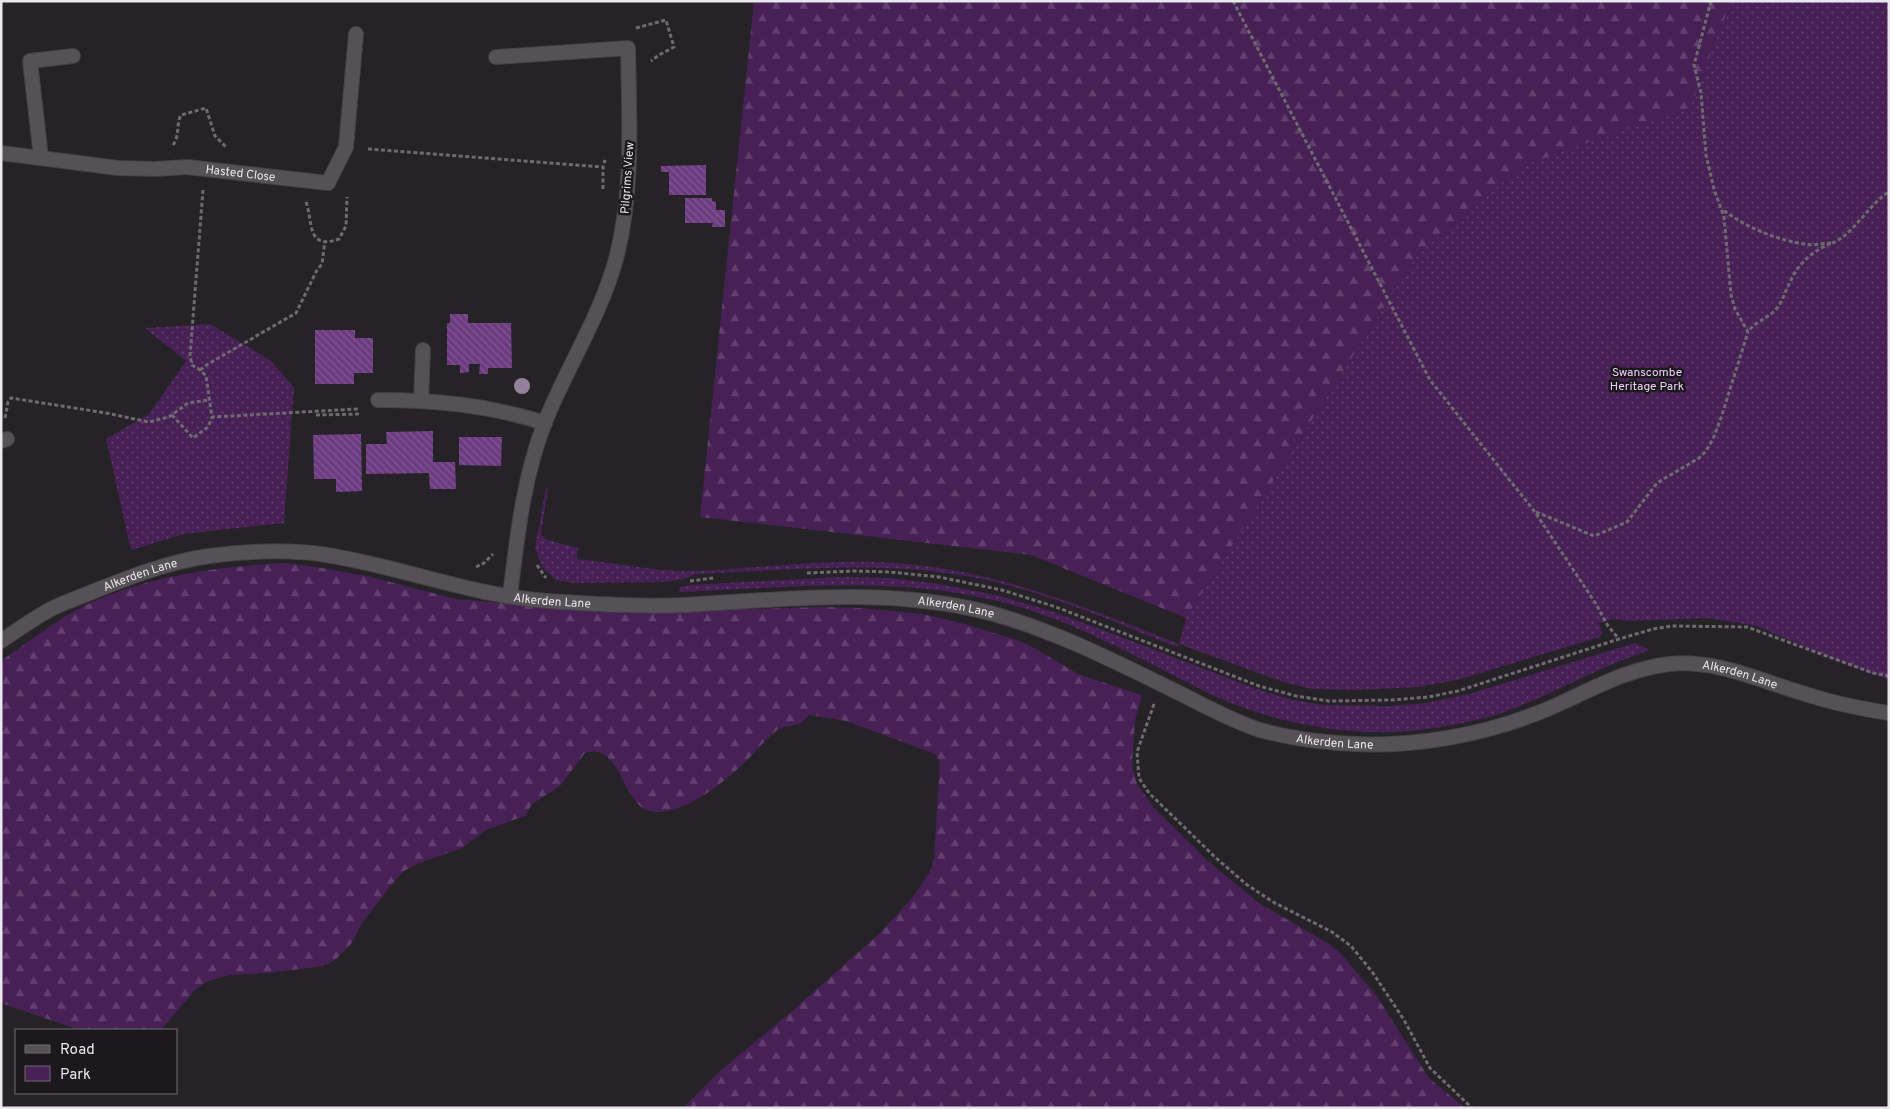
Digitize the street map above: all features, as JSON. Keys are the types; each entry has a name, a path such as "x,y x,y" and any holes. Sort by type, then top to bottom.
{"street":[{"name":"Hasted Close","path":"1,153 118,168 204,168 328,183 346,148 356,34"},
{"name":"Pilgrims View","path":"496,57 628,48 629,169 626,209 616,258 608,284 592,323 565,376 545,423 531,466 524,493 510,596"},
{"path":"41,157 30,61 73,56"},
{"path":"421,401 423,350"},
{"path":"375,404 421,401 487,407 545,423"},
{"name":"Alkerden Lane","path":"1,641 50,609 161,566 209,556 278,551 325,555 476,591 530,600 593,604 665,605 809,597 869,596 919,600 967,608 1028,625 1097,653 1216,711 1264,731 1302,739 1345,744 1409,742 1452,737 1491,728 1554,706 1582,692 1625,675 1650,667 1671,664 1701,664 1729,670 1811,696 1889,713"}],"path":[{"path":"1233,1 1430,380 1535,512 1596,604 1608,626 1619,640"},
{"path":"1711,1 1694,64 1701,93 1706,155 1714,189 1722,208 1732,295 1735,309 1748,332"},
{"path":"634,29 666,20 674,47 659,55 650,63"},
{"path":"346,148 629,169"},
{"path":"603,195 603,167 609,157"},
{"path":"172,415 193,438 208,427 212,416 206,378 200,370 192,365 190,342 201,230 204,168"},
{"path":"1535,512 1594,536 1627,522 1657,483 1699,458 1710,445 1731,390 1748,332 1756,323 1778,306 1793,274 1800,264 1813,253 1844,237 1872,206 1889,192"},
{"path":"1722,208 1749,225 1786,240 1806,244 1832,243"},
{"path":"200,370 296,313 316,270 322,264 325,241"},
{"path":"4,420 8,402 11,398 149,422 172,415 186,404 209,400"},
{"path":"212,416 375,404 371,415 316,415"},
{"path":"1162,684 1138,752 1140,778 1149,793 1223,864 1257,892 1332,932 1351,946 1373,973 1404,1020 1430,1068 1472,1108"}],"green space":[{"path":"754,1 1731,1 1690,107 1523,165 1417,255 1186,618 1031,555 700,517"},
{"name":"Swanscombe Heritage Park","path":"1620,1 1889,1 1889,680 1838,661 1757,626 1707,618 1629,621 1614,619 1599,623 1602,633 1600,637 1457,680 1418,687 1357,690 1312,689 1283,682 1179,644 1186,618 1417,255 1523,165"},
{"path":"210,324 270,360 294,387 284,523 184,534 131,550 106,439 149,414 186,361 145,328"},
{"path":"546,488 548,489 541,534 547,540 578,548 577,559 676,571 852,562 879,562 942,568 977,575 1045,594 1079,605 1179,644 1177,647 1076,607 1025,590 972,577 938,572 903,569 834,568 696,574 683,579 664,582 574,583 556,580 542,567 535,548"},
{"path":"287,563 371,577 456,599 567,609 823,607 861,608 923,614 965,624 1029,645 1078,674 1142,695 1135,720 1132,765 1137,784 1154,808 1209,862 1259,903 1329,944 1342,955 1376,995 1429,1078 1465,1108 683,1108 721,1070 784,1018 879,934 913,897 931,870 934,858 940,762 935,754 846,721 809,715 801,723 776,731 726,779 701,797 673,810 659,812 647,810 639,805 620,774 606,756 597,752 585,753 560,786 532,804 525,816 486,830 462,848 417,864 404,871 362,923 351,944 336,959 328,964 316,967 269,973 230,975 212,980 194,991 162,1029 76,1029 1,1003 1,661 67,616 113,593 162,579 237,567"},
{"path":"842,577 890,578 939,584 1000,596 1095,627 1251,687 1289,699 1322,705 1391,706 1426,703 1469,694 1635,643 1650,650 1490,717 1410,731 1365,732 1296,723 1252,711 1216,696 1068,624 1032,611 989,599 945,591 857,585 679,592 680,587 690,585"}],"building":[{"path":"706,165 706,195 669,195 669,172 661,172 661,166"},
{"path":"685,198 712,198 712,201 716,202 716,210 725,210 725,227 712,227 713,223 685,223"},
{"path":"450,314 468,314 468,323 511,323 512,368 488,368 488,374 479,374 480,364 469,364 469,372 460,373 460,365 447,365 447,323 450,323"},
{"path":"315,330 355,330 355,338 373,338 373,373 354,373 354,384 315,384"},
{"path":"433,431 433,462 455,462 456,489 430,489 429,473 366,474 366,444 387,444 386,432"},
{"path":"361,434 362,491 336,492 336,479 314,479 313,435"},
{"path":"459,437 502,437 501,466 459,465"}]}
